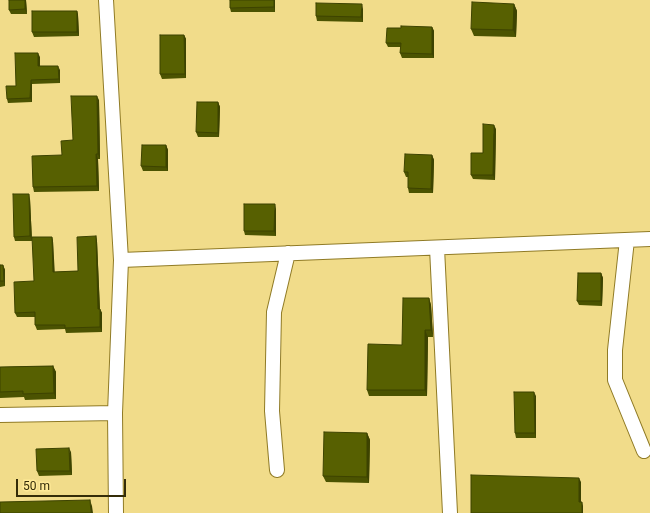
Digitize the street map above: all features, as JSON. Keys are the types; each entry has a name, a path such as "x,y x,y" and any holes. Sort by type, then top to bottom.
{"street":[{"path":"106,0 121,260 115,413 116,513"},
{"path":"121,260 650,239"},
{"path":"627,240 615,350 615,380 644,451"},
{"path":"437,248 450,513"},
{"path":"277,470 272,411 274,312 288,253"},
{"path":"0,415 115,413"}],"building":[{"path":"9,0 25,0 25,9 9,10"},
{"path":"230,0 274,0 274,7 230,8"},
{"path":"472,2 514,4 513,30 471,29"},
{"path":"316,3 362,4 361,17 316,16"},
{"path":"32,11 77,11 77,32 32,32"},
{"path":"401,26 432,27 432,54 400,53 401,43 386,43 387,28 401,28"},
{"path":"160,35 184,35 185,74 160,74"},
{"path":"15,53 38,53 38,66 58,66 59,79 31,80 30,98 7,99 6,86 16,86"},
{"path":"71,96 97,96 97,186 33,187 32,156 62,155 61,141 73,140"},
{"path":"197,102 218,102 218,133 196,132"},
{"path":"483,124 494,125 493,175 471,175 471,153 483,153"},
{"path":"142,145 166,145 166,167 141,166"},
{"path":"405,154 432,155 431,189 408,188 408,172 404,172"},
{"path":"13,194 29,194 30,236 14,237"},
{"path":"244,204 275,204 274,231 244,231"},
{"path":"96,236 98,309 100,309 100,327 65,328 65,325 35,325 35,312 15,313 14,282 34,281 32,237 52,237 53,272 78,271 77,237"},
{"path":"0,265 3,265 4,281 0,281"},
{"path":"578,273 601,273 601,301 577,301"},
{"path":"403,298 429,298 431,330 425,330 425,390 367,390 368,344 402,345"},
{"path":"53,366 54,393 23,394 23,391 0,392 0,367"},
{"path":"514,392 534,392 535,433 515,433"},
{"path":"324,432 367,433 367,477 323,476"},
{"path":"69,448 70,471 37,471 36,449"},
{"path":"471,475 579,478 579,502 582,502 582,513 471,513"},
{"path":"90,500 91,513 0,513 0,502"}]}
